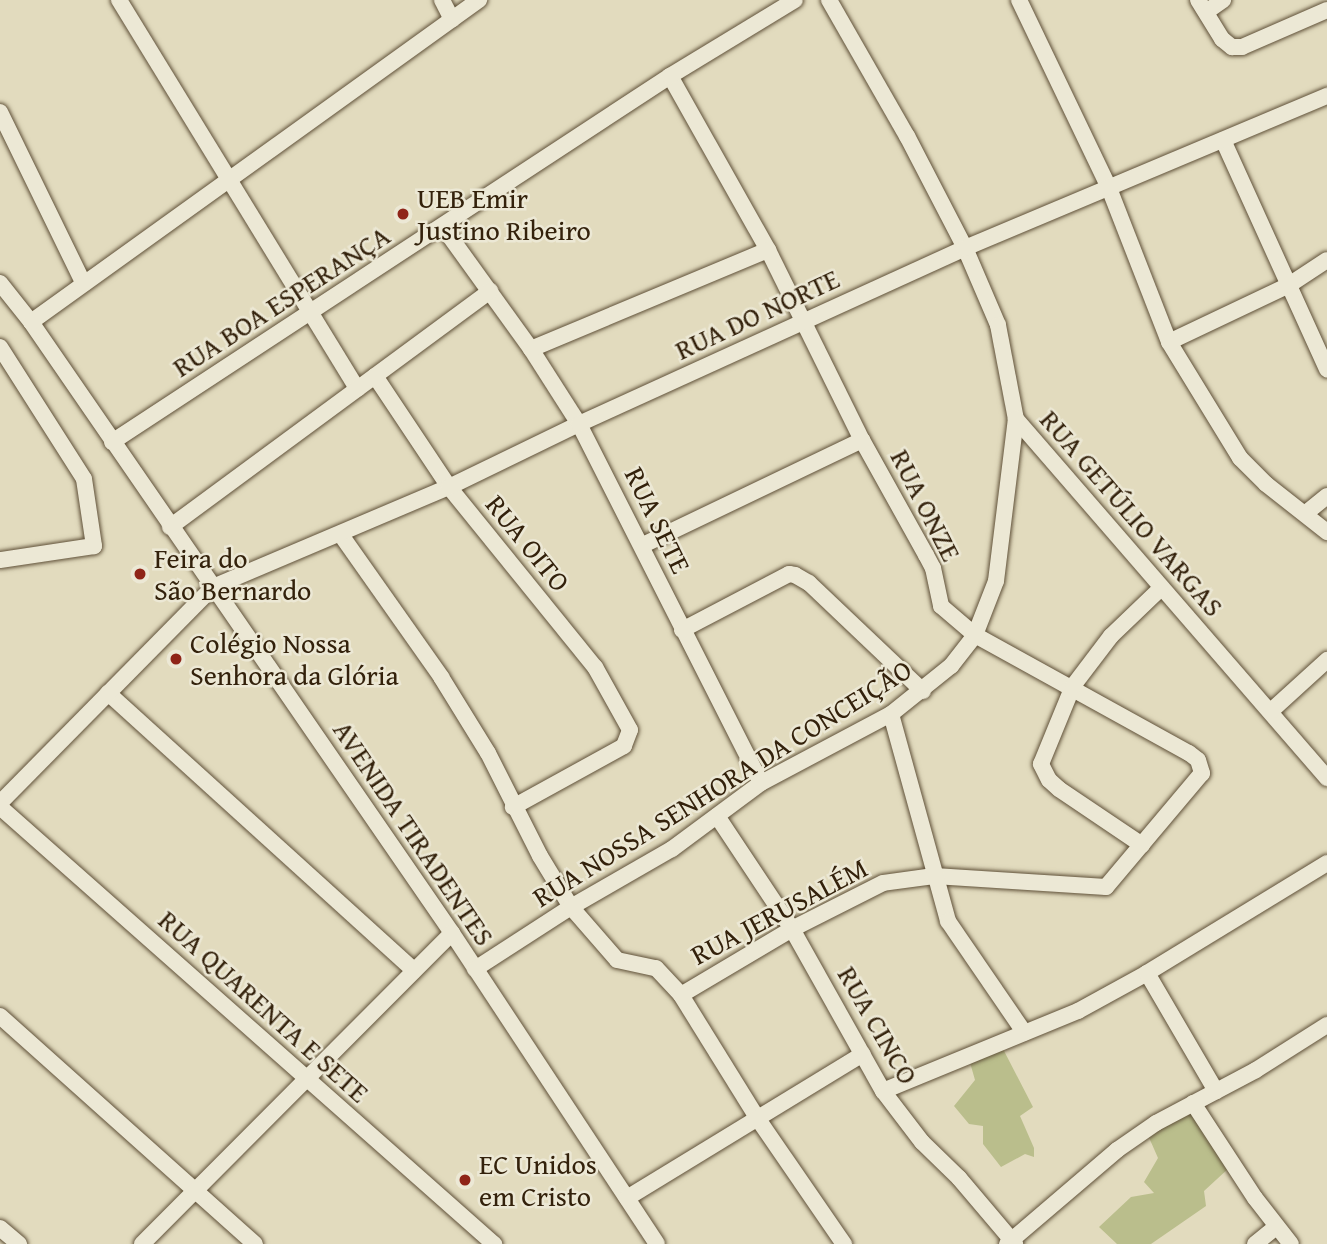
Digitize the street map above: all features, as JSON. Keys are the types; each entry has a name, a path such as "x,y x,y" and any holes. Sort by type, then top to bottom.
{"street":[{"path":"119,0 357,389"},
{"path":"442,0 452,20"},
{"path":"31,322 479,0"},
{"name":"RUA BOA ESPERANÇA","path":"112,442 670,76 795,0"},
{"name":"RUA GETÚLIO VARGAS","path":"829,0 907,136 965,247 998,325 1016,419 1161,588 1324,769"},
{"path":"1019,0 1109,188 1169,342 1240,458 1266,484 1327,532"},
{"path":"1223,0 1202,6 1222,39 1232,47 1242,47 1327,10"},
{"name":"RUA ONZE","path":"670,76 768,250 862,440 933,569 941,606 975,635 1073,686 1189,753"},
{"name":"RUA DO NORTE","path":"212,587 341,535 449,487 579,424 965,247 1327,96"},
{"path":"0,112 84,284"},
{"path":"1223,140 1327,369"},
{"name":"RUA SETE","path":"443,227 531,349 579,424 643,545 682,630 761,783"},
{"path":"531,349 768,250"},
{"path":"1169,342 1289,285 1327,260"},
{"name":"AVENIDA TIRADENTES","path":"0,283 31,322 452,933 657,1244"},
{"path":"170,527 489,291"},
{"path":"0,347 84,479 94,545 0,560"},
{"name":"RUA OITO","path":"374,376 449,487 595,667 630,730 625,746 513,807"},
{"name":"RUA NOSSA SENHORA DA CONCEIÇÃO","path":"475,969 571,907 672,849 761,783 891,714 951,666 975,635 996,581 1016,419"},
{"path":"643,545 862,440"},
{"path":"1306,513 1327,496"},
{"path":"341,535 442,677 488,753 513,807 571,907 617,960 656,968 681,995 758,1119 844,1244"},
{"path":"682,630 789,574 795,575 809,583 923,691"},
{"path":"0,805 212,587"},
{"path":"1142,845 1049,780 1041,764 1042,755 1073,686 1111,636 1161,588"},
{"path":"1271,711 1327,660"},
{"path":"108,693 414,970"},
{"path":"891,714 948,921 1024,1032"},
{"name":"RUA JERUSALÉM","path":"681,995 792,929 883,883 934,876 1106,887 1199,779 1202,766 1189,753"},
{"name":"RUA QUARENTA E SETE","path":"0,805 494,1244"},
{"name":"RUA CINCO","path":"717,817 792,929 883,1091 922,1142 1011,1243"},
{"path":"883,1091 1078,1011 1147,973 1327,863"},
{"path":"142,1244 452,933"},
{"path":"1147,973 1216,1091"},
{"path":"0,1016 255,1244"},
{"path":"1011,1243 1117,1150 1193,1103 1256,1070 1327,1025"},
{"path":"627,1198 863,1054"},
{"path":"1193,1103 1276,1227 1291,1244"},
{"path":"1255,1244 1276,1227"},
{"path":"0,1228 19,1244"}],"green space":[{"path":"1002,1047 1033,1107 1020,1116 1034,1148 1034,1157 1025,1154 1001,1167 983,1144 983,1126 969,1124 954,1106 975,1080 969,1059"},
{"path":"1190,1110 1229,1168 1204,1191 1206,1206 1151,1244 1117,1244 1099,1227 1131,1197 1154,1193 1144,1182 1158,1158 1147,1133"}],"place":[{"name":"UEB Emir Justino Ribeiro","path":"403,214"},
{"name":"Feira do São Bernardo","path":"140,574"},
{"name":"Colégio Nossa Senhora da Glória","path":"176,659"},
{"name":"EC Unidos em Cristo","path":"465,1180"}]}
